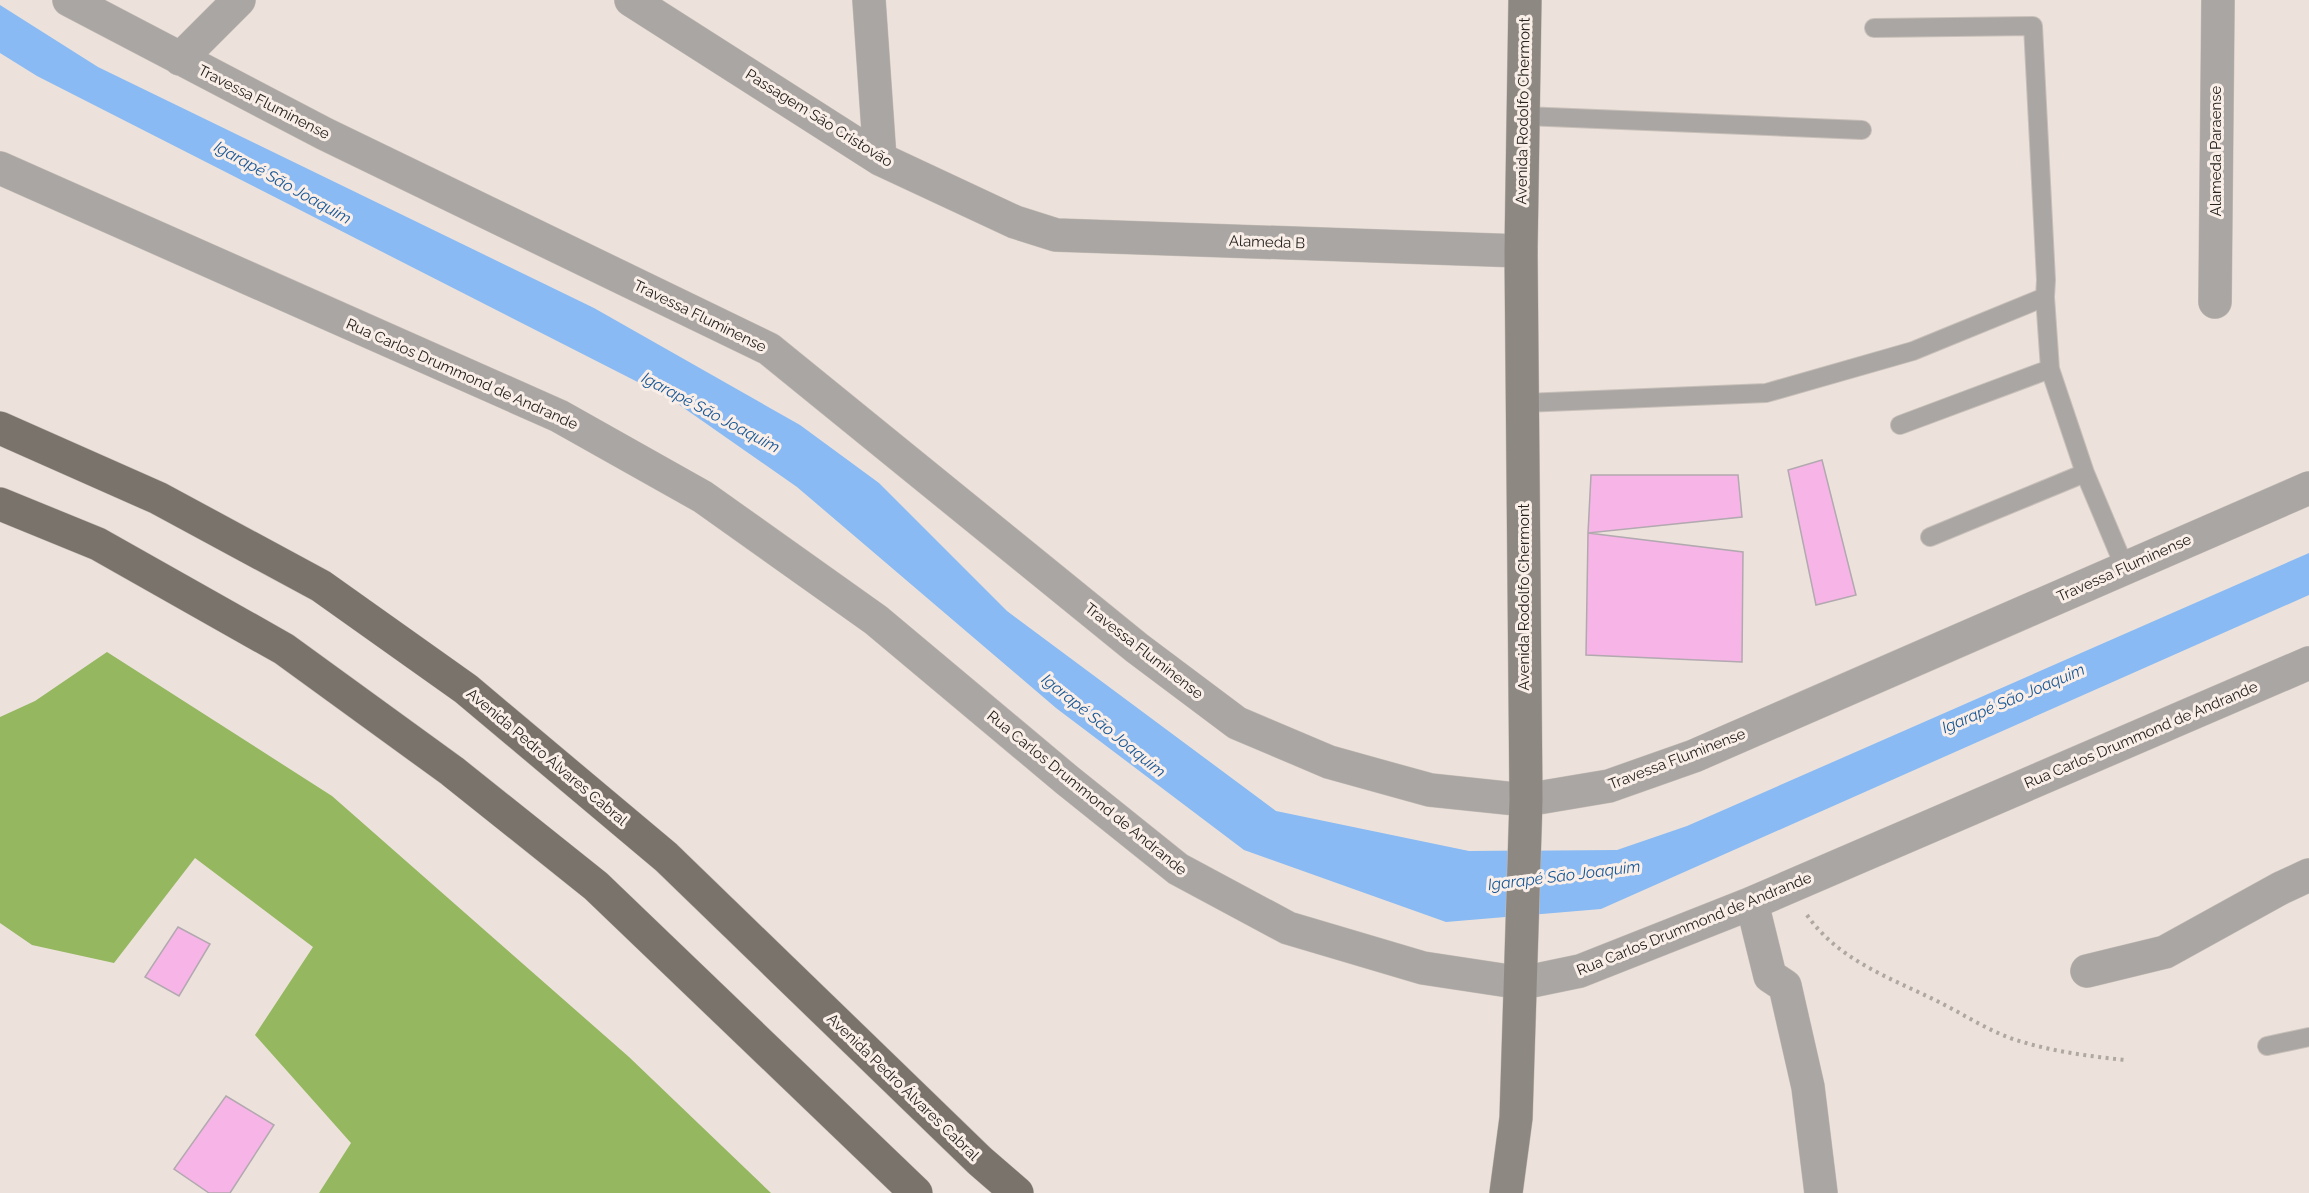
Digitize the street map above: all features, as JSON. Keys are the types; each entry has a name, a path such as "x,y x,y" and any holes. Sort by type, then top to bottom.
{"main road":[{"name":"Avenida Rodolfo Chermont","path":"1506,1193 1516,1118 1525,813 1521,251 1525,0"},
{"name":"Avenida Pedro Álvares Cabral","path":"0,428 158,498 321,586 466,689 666,857 980,1161 1017,1193"},
{"path":"0,504 98,544 284,649 452,771 596,886 916,1193"}],"street":[{"name":"Travessa Fluminense","path":"69,0 326,134 769,349 1137,648 1237,723 1329,762 1525,813 1694,756 2309,488"},
{"path":"180,59 239,0"},
{"name":"Passagem São Cristovão","path":"631,0 880,159 1015,222"},
{"path":"869,0 880,159"},
{"name":"Alameda Paraense","path":"2215,302 2218,0"},
{"name":"Rua Carlos Drummond de Andrande","path":"0,168 559,416 702,497 876,620 1066,780 1178,869 1288,928 1423,968 1522,968 1580,971 1795,885 2309,663"},
{"name":"Alameda B","path":"1015,222 1056,235 1521,251"},
{"path":"2087,972 2165,952 2309,875"},
{"path":"1752,903 1770,976 1785,986 1808,1087 1821,1193"}],"lane":[{"path":"1874,28 2033,26 2050,369 2085,473 2125,568"},
{"path":"1523,116 1862,130"},
{"path":"1522,403 1766,393 1913,351 2045,297"},
{"path":"1900,425 2050,369"},
{"path":"1930,537 2085,473"},
{"path":"2267,1046 2309,1037"}],"path":[{"path":"1795,885 1803,909 1823,936 1879,975 2013,1039 2067,1053 2125,1060"}],"green space":[{"path":"107,652 332,796 629,1057 771,1193 319,1193 351,1143 255,1035 313,947 195,858 114,963 32,945 0,923 0,717 35,701"}],"water":[{"name":"Igarapé São Joaquim","path":"0,5 98,67 594,308 800,425 879,483 1007,611 1276,811 1469,851 1617,850 1687,826 2309,553 2309,595 1601,909 1446,922 1244,850 1056,708 797,487 671,399 37,76 0,53"}],"building":[{"path":"1822,460 1856,595 1816,605 1788,470"},
{"path":"1591,475 1738,475 1742,517 1588,533"},
{"path":"1588,533 1743,552 1742,662 1586,655"},
{"path":"178,927 210,944 179,996 145,977"},
{"path":"226,1096 274,1125 230,1193 209,1193 174,1169"}]}
